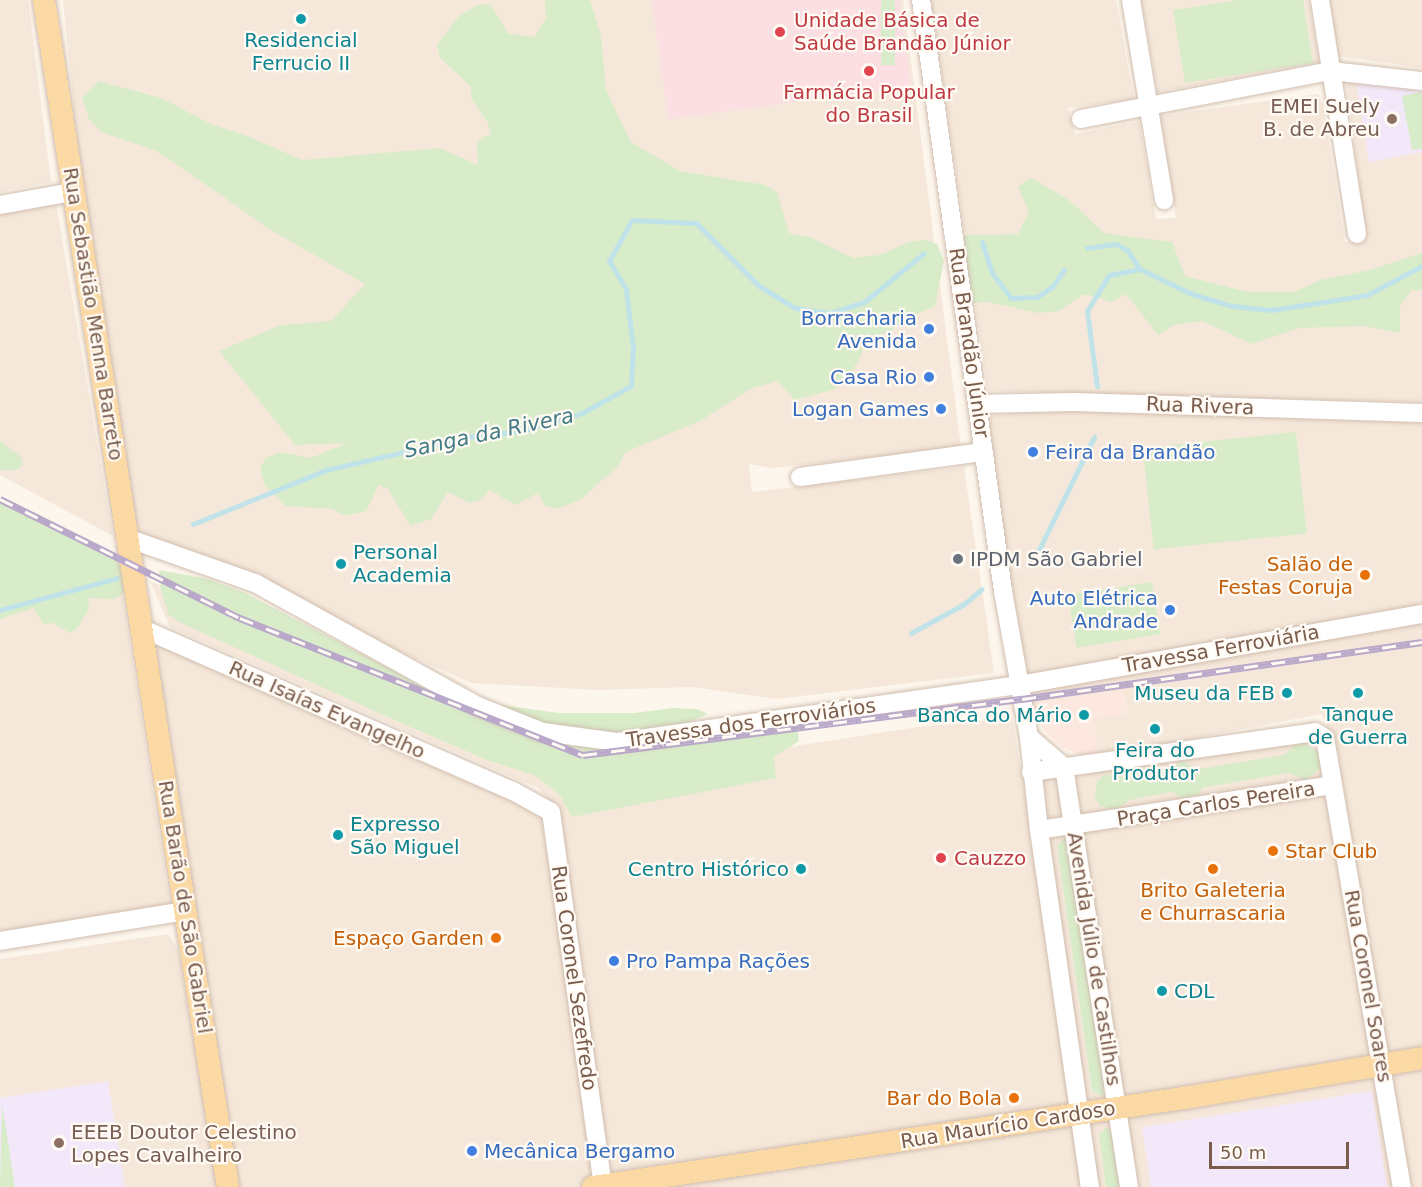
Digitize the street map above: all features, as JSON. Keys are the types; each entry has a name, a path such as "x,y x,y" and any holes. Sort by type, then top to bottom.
{"main road":[{"name":"Rua Sebastião Menna Barreto","path":"44,0 72,192 130,539 141,628"},
{"name":"Rua Barão de São Gabriel","path":"141,628 228,1187"},
{"name":"Rua Maurício Cardoso","path":"600,1186 1080,1114 1422,1058"}],"street":[{"name":"Rua Brandão Júnior","path":"921,0 984,452 1029,737"},
{"path":"1131,0 1164,200"},
{"path":"1320,0 1357,234"},
{"path":"1081,119 1332,71 1422,81"},
{"path":"0,205 72,192"},
{"name":"Rua Rivera","path":"977,404 1074,402 1422,412"},
{"path":"800,477 984,452"},
{"name":"Travessa dos Ferroviários","path":"130,539 255,583 442,689 555,734 618,742 1019,684"},
{"name":"Travessa Ferroviária","path":"1019,684 1422,614"},
{"name":"Rua Isaías Evangelho","path":"141,628 513,791"},
{"name":"Praça Carlos Pereira","path":"1031,772 1315,732 1325,738 1333,785 1039,830"},
{"path":"1029,737 1064,767"},
{"name":"Avenida Júlio de Castilhos","path":"1029,737 1031,772 1090,1187"},
{"name":"Avenida Júlio de Castilhos","path":"1064,767 1129,1187"},
{"name":"Rua Coronel Soares","path":"1333,785 1402,1187"},
{"name":"Rua Coronel Sezefredo","path":"513,791 551,812 600,1186"},
{"path":"0,941 186,911"}],"shaded area":[{"path":"0,0 28,0 51,182 0,192"},
{"path":"63,0 903,0 961,447 773,468 749,464 752,492 964,467 994,673 776,699 693,687 597,690 472,683 144,541 138,530 93,297"},
{"name":"Unidade Básica de Saúde Brandão Júnior","path":"652,0 899,0 911,87 668,119"},
{"path":"931,0 1116,0 1134,99 1068,108 1075,134 1139,121 1156,219 1176,218 1159,116 1318,94 1323,105 1345,242 1366,237 1346,78 1422,87 1422,402 988,391"},
{"path":"1141,0 1309,0 1319,63 1158,92"},
{"path":"1327,0 1422,0 1422,68 1338,56"},
{"name":"EMEI Suely B. de Abreu","path":"1356,80 1422,86 1422,152 1369,162"},
{"path":"56,203 113,536 0,475 0,213"},
{"name":"Centro Histórico","path":"1055,410 1422,423 1422,1187 228,1187 141,628 559,811 538,788 170,627 150,581 365,674 661,767 917,727 1012,718 1021,773 1315,732 1341,827 1350,826 1338,753 1322,714 1099,756 1073,752 1044,730 1033,711 1019,648 988,416"},
{"path":"0,506 118,566 170,904 0,935"},
{"path":"1124,690 1128,713 1093,719 1099,756 1084,756 1062,747 1044,730 1033,711 1032,703"},
{"path":"168,934 178,950 219,1187 0,1187 0,959"},
{"name":"EEEB Doutor Celestino Lopes Cavalheiro","path":"108,1081 125,1187 0,1187 0,1098"},
{"path":"1372,1091 1387,1187 1151,1187 1142,1127"}],"green space":[{"path":"545,0 590,0 601,36 606,90 631,142 680,171 765,185 777,192 789,233 812,238 853,258 880,255 908,242 926,240 937,244 944,261 935,306 901,321 892,331 862,339 862,354 846,382 832,390 795,400 777,381 750,389 702,420 626,452 617,467 580,500 558,509 545,506 538,493 515,505 490,490 481,500 469,503 448,492 431,519 411,526 387,488 379,485 366,511 345,516 332,509 286,506 265,486 260,468 266,458 280,452 311,458 346,443 295,445 219,351 281,325 331,321 365,284 271,230 157,151 101,132 89,119 82,97 99,81 161,98 213,125 248,136 302,160 440,148 478,165 477,143 485,136 491,136 488,123 472,100 470,86 440,58 437,45 459,16 478,5 490,4 508,33 534,37 546,19"},
{"path":"881,0 895,0 895,65 881,65"},
{"path":"1238,0 1303,0 1313,63 1185,83 1173,10"},
{"path":"1422,92 1422,149 1412,150 1402,96"},
{"path":"1031,178 1069,200 1104,233 1172,242 1185,276 1248,292 1294,292 1320,280 1370,270 1422,253 1422,290 1412,290 1400,306 1400,333 1364,326 1299,328 1251,344 1203,321 1174,325 1158,335 1126,294 1112,302 1084,294 1059,311 1038,313 988,302 964,303 964,235 1018,234 1029,212 1018,187"},
{"path":"1296,432 1307,533 1154,550 1143,448"},
{"path":"0,441 21,457 23,465 16,470 0,470"},
{"path":"0,498 115,558 123,571 125,592 114,599 88,598 89,609 77,629 70,633 53,623 43,624 34,608 0,619"},
{"path":"159,570 208,579 245,593 438,694 576,743 796,722 799,741 774,757 776,778 572,817 559,794 534,775 487,760 401,723 181,623 169,615 161,591"},
{"path":"1152,582 1160,634 1076,648 1068,595"},
{"path":"486,703 559,713 634,713 673,708 697,709 708,714 673,728 615,738 541,728"},
{"path":"1304,743 1318,752 1321,760 1320,769 1306,780 1288,773 1202,788 1199,794 1184,799 1172,792 1129,800 1116,810 1100,806 1095,798 1097,781 1104,775 1121,776 1126,781 1166,774 1181,761 1199,769 1284,755 1295,745"},
{"path":"1066,837 1106,1093 1101,1096 1092,1090 1057,845"},
{"path":"2,1104 15,1187 0,1187"},
{"path":"1106,1128 1111,1129 1122,1187 1106,1187 1099,1134"}],"waterway":[{"name":"Sanga da Rivera","path":"193,524 326,470 468,437 521,431 582,413 631,386 633,348 626,289 609,261 632,220 696,223 759,286 795,308 830,313 864,302 924,253"},
{"name":"Sanga da Rivera","path":"982,242 992,273 1011,298 1037,297 1052,287 1064,270"},
{"name":"Sanga da Rivera","path":"1087,248 1116,244 1127,250 1140,269 1192,294 1232,306 1272,310 1367,295 1422,266"},
{"name":"Sanga da Rivera","path":"1097,386 1087,311 1109,275 1140,269"},
{"name":"Sanga da Rivera","path":"1034,560 1094,437"},
{"name":"Sanga da Rivera","path":"0,610 117,578"},
{"name":"Sanga da Rivera","path":"911,633 964,604 982,589"}],"railway":[{"path":"0,499 240,618 583,755 1022,699 1422,642"}],"place":[{"name":"Residencial Ferrucio II","path":"301,19"},
{"name":"Unidade Básica de Saúde Brandão Júnior","path":"780,32"},
{"name":"Farmácia Popular do Brasil","path":"869,71"},
{"name":"EMEI Suely B. de Abreu","path":"1392,119"},
{"name":"Borracharia Avenida","path":"929,329"},
{"name":"Casa Rio","path":"929,377"},
{"name":"Logan Games","path":"941,409"},
{"name":"Feira da Brandão","path":"1033,452"},
{"name":"IPDM São Gabriel","path":"958,559"},
{"name":"Personal Academia","path":"341,564"},
{"name":"Salão de Festas Coruja","path":"1365,575"},
{"name":"Auto Elétrica Andrade","path":"1170,610"},
{"name":"Museu da FEB","path":"1287,693"},
{"name":"Tanque de Guerra","path":"1358,693"},
{"name":"Banca do Mário","path":"1084,715"},
{"name":"Feira do Produtor","path":"1155,729"},
{"name":"Expresso São Miguel","path":"338,835"},
{"name":"Star Club","path":"1273,851"},
{"name":"Cauzzo","path":"941,858"},
{"name":"Centro Histórico","path":"801,869"},
{"name":"Brito Galeteria e Churrascaria","path":"1213,869"},
{"name":"Espaço Garden","path":"496,938"},
{"name":"Pro Pampa Rações","path":"614,961"},
{"name":"CDL","path":"1162,991"},
{"name":"Bar do Bola","path":"1014,1098"},
{"name":"EEEB Doutor Celestino Lopes Cavalheiro","path":"59,1143"},
{"name":"Mecânica Bergamo","path":"472,1151"}]}
